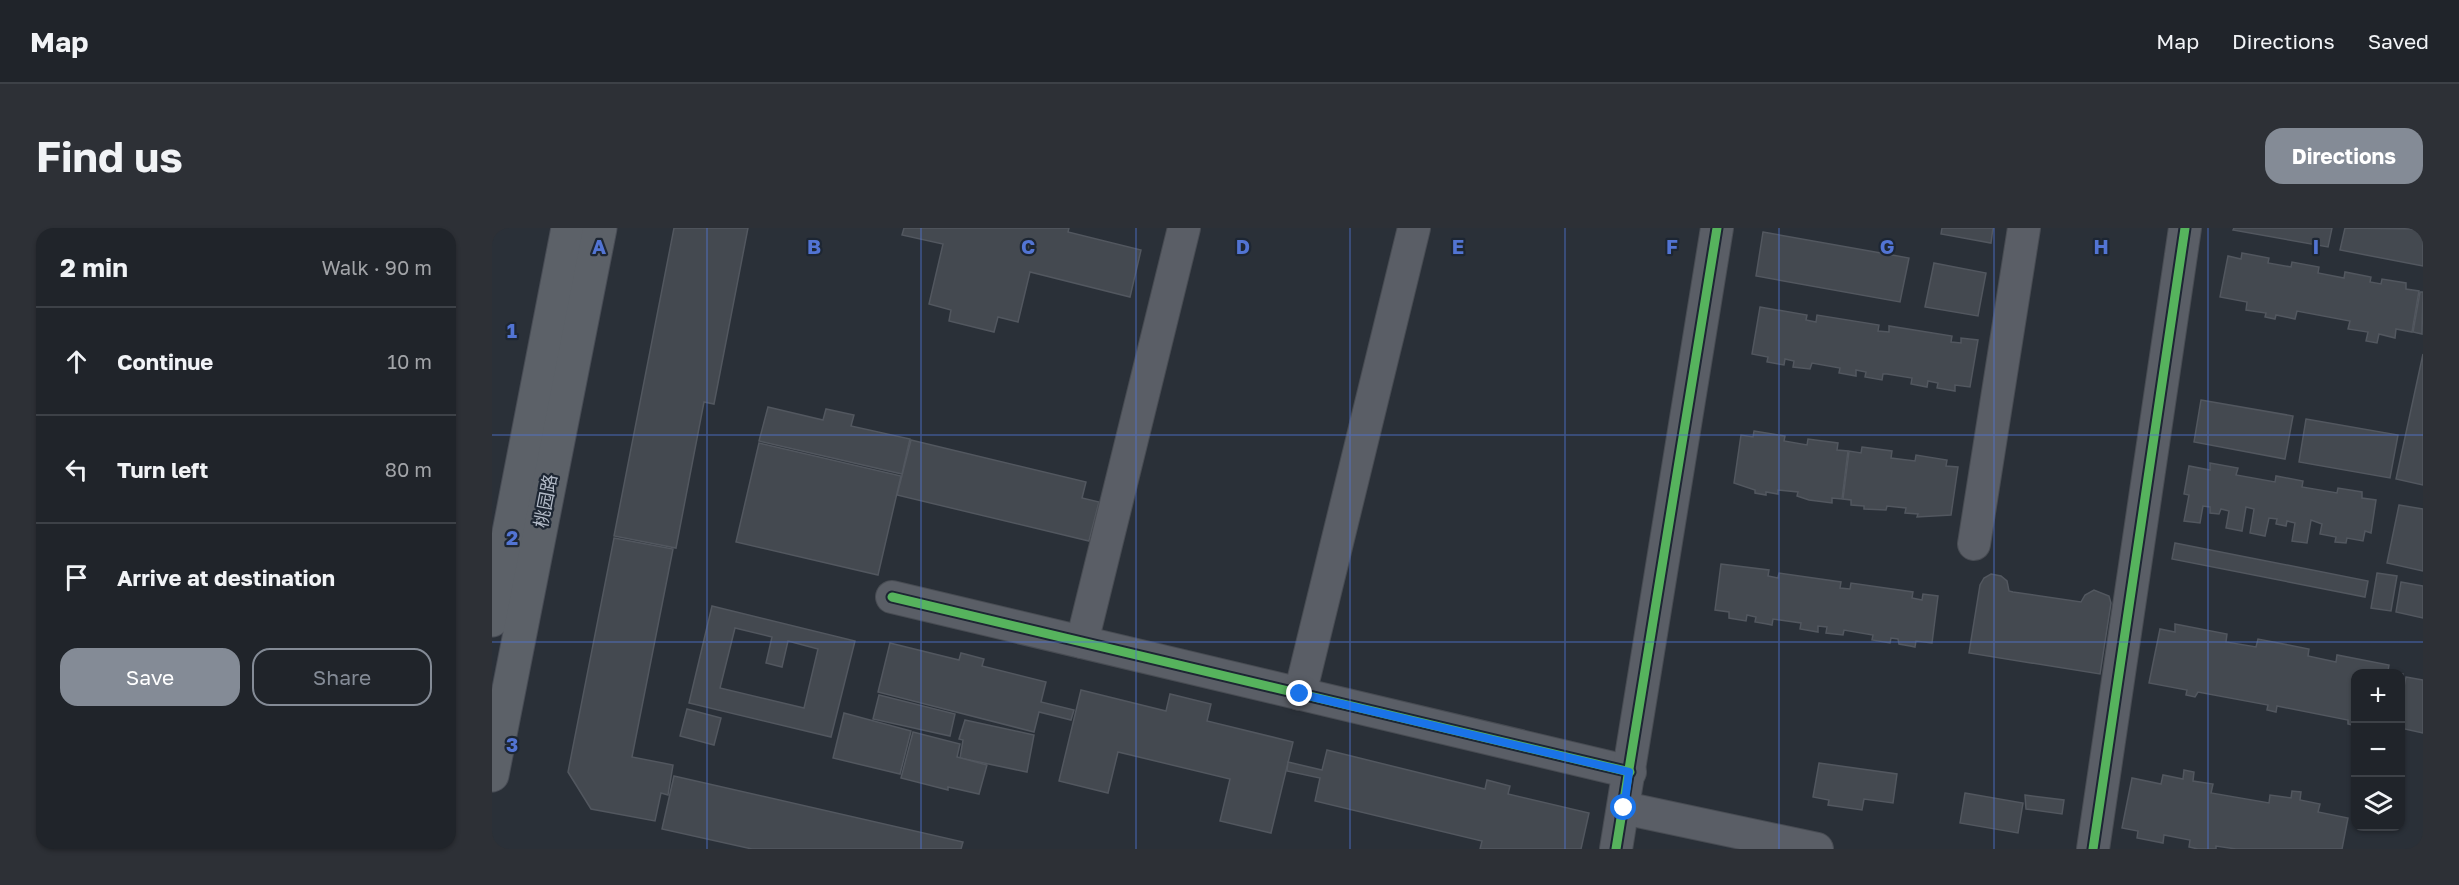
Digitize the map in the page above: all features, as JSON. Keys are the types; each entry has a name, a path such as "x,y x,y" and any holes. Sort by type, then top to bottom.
{"main road":[{"name":"桃园路","path":"492,620 568,228"},
{"name":"桃园路","path":"492,775 600,228"}],"street":[{"path":"1082,642 1184,228"},
{"path":"1300,694 1414,228"},
{"path":"1616,849 1717,228"},
{"path":"1974,544 2024,228"},
{"path":"2093,849 2185,228"},
{"path":"892,597 1629,772"},
{"path":"1624,808 1817,849"}],"building":[{"path":"674,228 748,228 714,404 704,402 676,548 614,536"},
{"path":"904,228 1069,228 1068,232 1141,250 1130,297 1030,272 1018,322 998,317 994,332 949,321 951,310 929,304 943,244 902,235"},
{"path":"1942,228 1993,228 1991,243 1941,234"},
{"path":"2234,228 2332,228 2328,247 2233,230"},
{"path":"2345,228 2423,229 2423,266 2340,250"},
{"path":"1763,232 1909,258 1900,302 1756,276"},
{"path":"2242,253 2269,258 2268,263 2291,267 2292,262 2319,267 2318,273 2344,278 2345,272 2371,277 2370,282 2381,284 2382,279 2406,283 2406,289 2419,291 2412,332 2396,329 2395,338 2379,334 2377,343 2366,341 2368,332 2348,329 2350,321 2297,311 2295,319 2276,315 2275,319 2265,317 2266,313 2246,310 2247,302 2220,297 2228,256 2241,259"},
{"path":"1934,263 1986,273 1978,316 1925,307"},
{"path":"2420,292 2423,292 2422,334 2413,332"},
{"path":"1760,307 1807,315 1806,320 1816,322 1817,315 1879,325 1878,331 1889,332 1889,326 1952,336 1951,342 1961,343 1961,338 1978,340 1970,387 1955,385 1955,391 1937,388 1938,383 1928,381 1927,387 1911,384 1912,378 1887,374 1883,374 1882,380 1865,377 1866,372 1856,370 1856,376 1839,373 1840,368 1812,363 1810,369 1793,367 1794,361 1785,359 1784,365 1767,362 1768,357 1752,354"},
{"path":"2423,354 2423,485 2396,479"},
{"path":"2201,400 2293,416 2285,459 2194,442"},
{"path":"768,407 823,420 826,409 854,415 851,426 910,439 902,474 759,441"},
{"path":"2306,419 2398,435 2390,478 2299,462"},
{"path":"1754,431 1785,436 1784,441 1807,445 1808,439 1838,443 1837,450 1848,451 1842,499 1832,498 1832,503 1809,500 1797,496 1798,492 1778,490 1778,494 1766,492 1766,495 1755,493 1755,490 1734,483 1741,435 1753,437"},
{"path":"911,440 1086,482 1082,498 1099,502 1089,541 897,495"},
{"path":"759,443 901,476 878,575 736,542"},
{"path":"1862,447 1892,451 1891,458 1915,461 1916,455 1947,460 1946,466 1958,467 1951,515 1917,517 1918,514 1905,513 1906,508 1887,506 1886,510 1864,509 1864,506 1851,505 1851,500 1843,499 1849,451 1861,453"},
{"path":"2210,463 2238,468 2236,475 2275,482 2276,476 2303,481 2302,487 2337,493 2338,488 2362,492 2362,498 2376,500 2371,533 2365,531 2363,541 2347,538 2346,543 2335,542 2336,537 2320,534 2322,524 2311,520 2307,543 2292,541 2295,523 2287,521 2286,526 2276,524 2277,519 2269,518 2265,536 2250,533 2254,509 2246,507 2242,531 2226,528 2229,511 2221,509 2219,514 2210,513 2210,507 2203,506 2200,523 2184,521 2189,495 2184,494 2189,466 2210,470"},
{"path":"2399,505 2423,509 2423,571 2387,563"},
{"path":"614,538 673,549 632,757 673,765 668,795 661,793 655,821 591,809 568,772"},
{"path":"2175,543 2368,581 2365,597 2172,559"},
{"path":"1721,564 1769,570 1768,576 1778,578 1779,573 1841,582 1840,588 1850,589 1851,583 1913,592 1912,598 1922,600 1923,594 1938,596 1932,643 1916,641 1915,647 1899,644 1898,639 1891,638 1890,643 1872,640 1873,635 1844,630 1843,635 1826,633 1827,627 1818,626 1818,632 1800,629 1801,623 1773,619 1772,625 1755,622 1756,617 1747,615 1746,621 1729,618 1729,612 1715,610"},
{"path":"2377,573 2397,576 2391,611 2371,608"},
{"path":"1991,574 2001,576 2007,581 2009,591 2013,592 2081,602 2085,595 2094,590 2109,596 2111,603 2100,674 1969,653 1980,585 1984,578"},
{"path":"2401,582 2423,586 2423,618 2396,612"},
{"path":"712,606 855,641 831,737 689,703","holes":["735,628 772,637 766,663 782,667 788,641 818,649 804,708 720,688"]},
{"path":"2175,624 2227,634 2226,642 2256,647 2258,639 2309,649 2308,656 2336,662 2337,655 2389,665 2388,669 2351,669 2351,725 2348,724 2348,720 2277,706 2276,712 2267,710 2268,705 2198,692 2195,697 2186,695 2187,690 2149,683 2160,629 2175,632"},
{"path":"890,643 959,660 961,653 984,659 982,666 1046,682 1041,702 1074,710 1071,720 1039,712 1034,732 878,692"},
{"path":"2406,677 2423,680 2423,733 2405,729"},
{"path":"1081,690 1166,711 1170,694 1211,704 1207,721 1293,742 1271,833 1220,821 1230,779 1118,752 1108,793 1059,781"},
{"path":"879,695 955,714 950,736 873,719"},
{"path":"687,709 721,718 714,745 680,736"},
{"path":"844,713 911,731 900,774 833,758"},
{"path":"965,720 1034,735 1027,772 960,758 963,740 959,739"},
{"path":"913,732 960,744 957,757 987,765 979,794 948,787 948,790 901,778"},
{"path":"1327,750 1485,789 1487,780 1510,786 1508,794 1589,813 1581,849 1480,849 1482,841 1315,801 1320,778 1287,771 1288,762 1322,770"},
{"path":"1819,763 1897,774 1893,803 1864,799 1862,810 1828,805 1829,800 1813,797"},
{"path":"2184,770 2194,772 2193,781 2213,784 2211,793 2269,803 2270,795 2291,798 2292,791 2301,792 2300,800 2320,804 2318,812 2348,818 2342,849 2236,849 2216,846 2216,849 2198,849 2189,847 2190,840 2164,835 2163,843 2137,838 2138,831 2122,828 2132,778 2161,784 2163,775 2183,779"},
{"path":"674,776 963,842 961,849 752,849 662,829"},
{"path":"1965,793 2023,803 2018,833 1960,823"},
{"path":"2025,795 2064,800 2062,814 2026,809"}],"cycle path":[{"path":"1616,849 1717,228"},
{"path":"2093,849 2185,228"},
{"path":"892,597 1630,772"}],"route":[{"path":"1300,694 1629,772 1624,808"}]}
